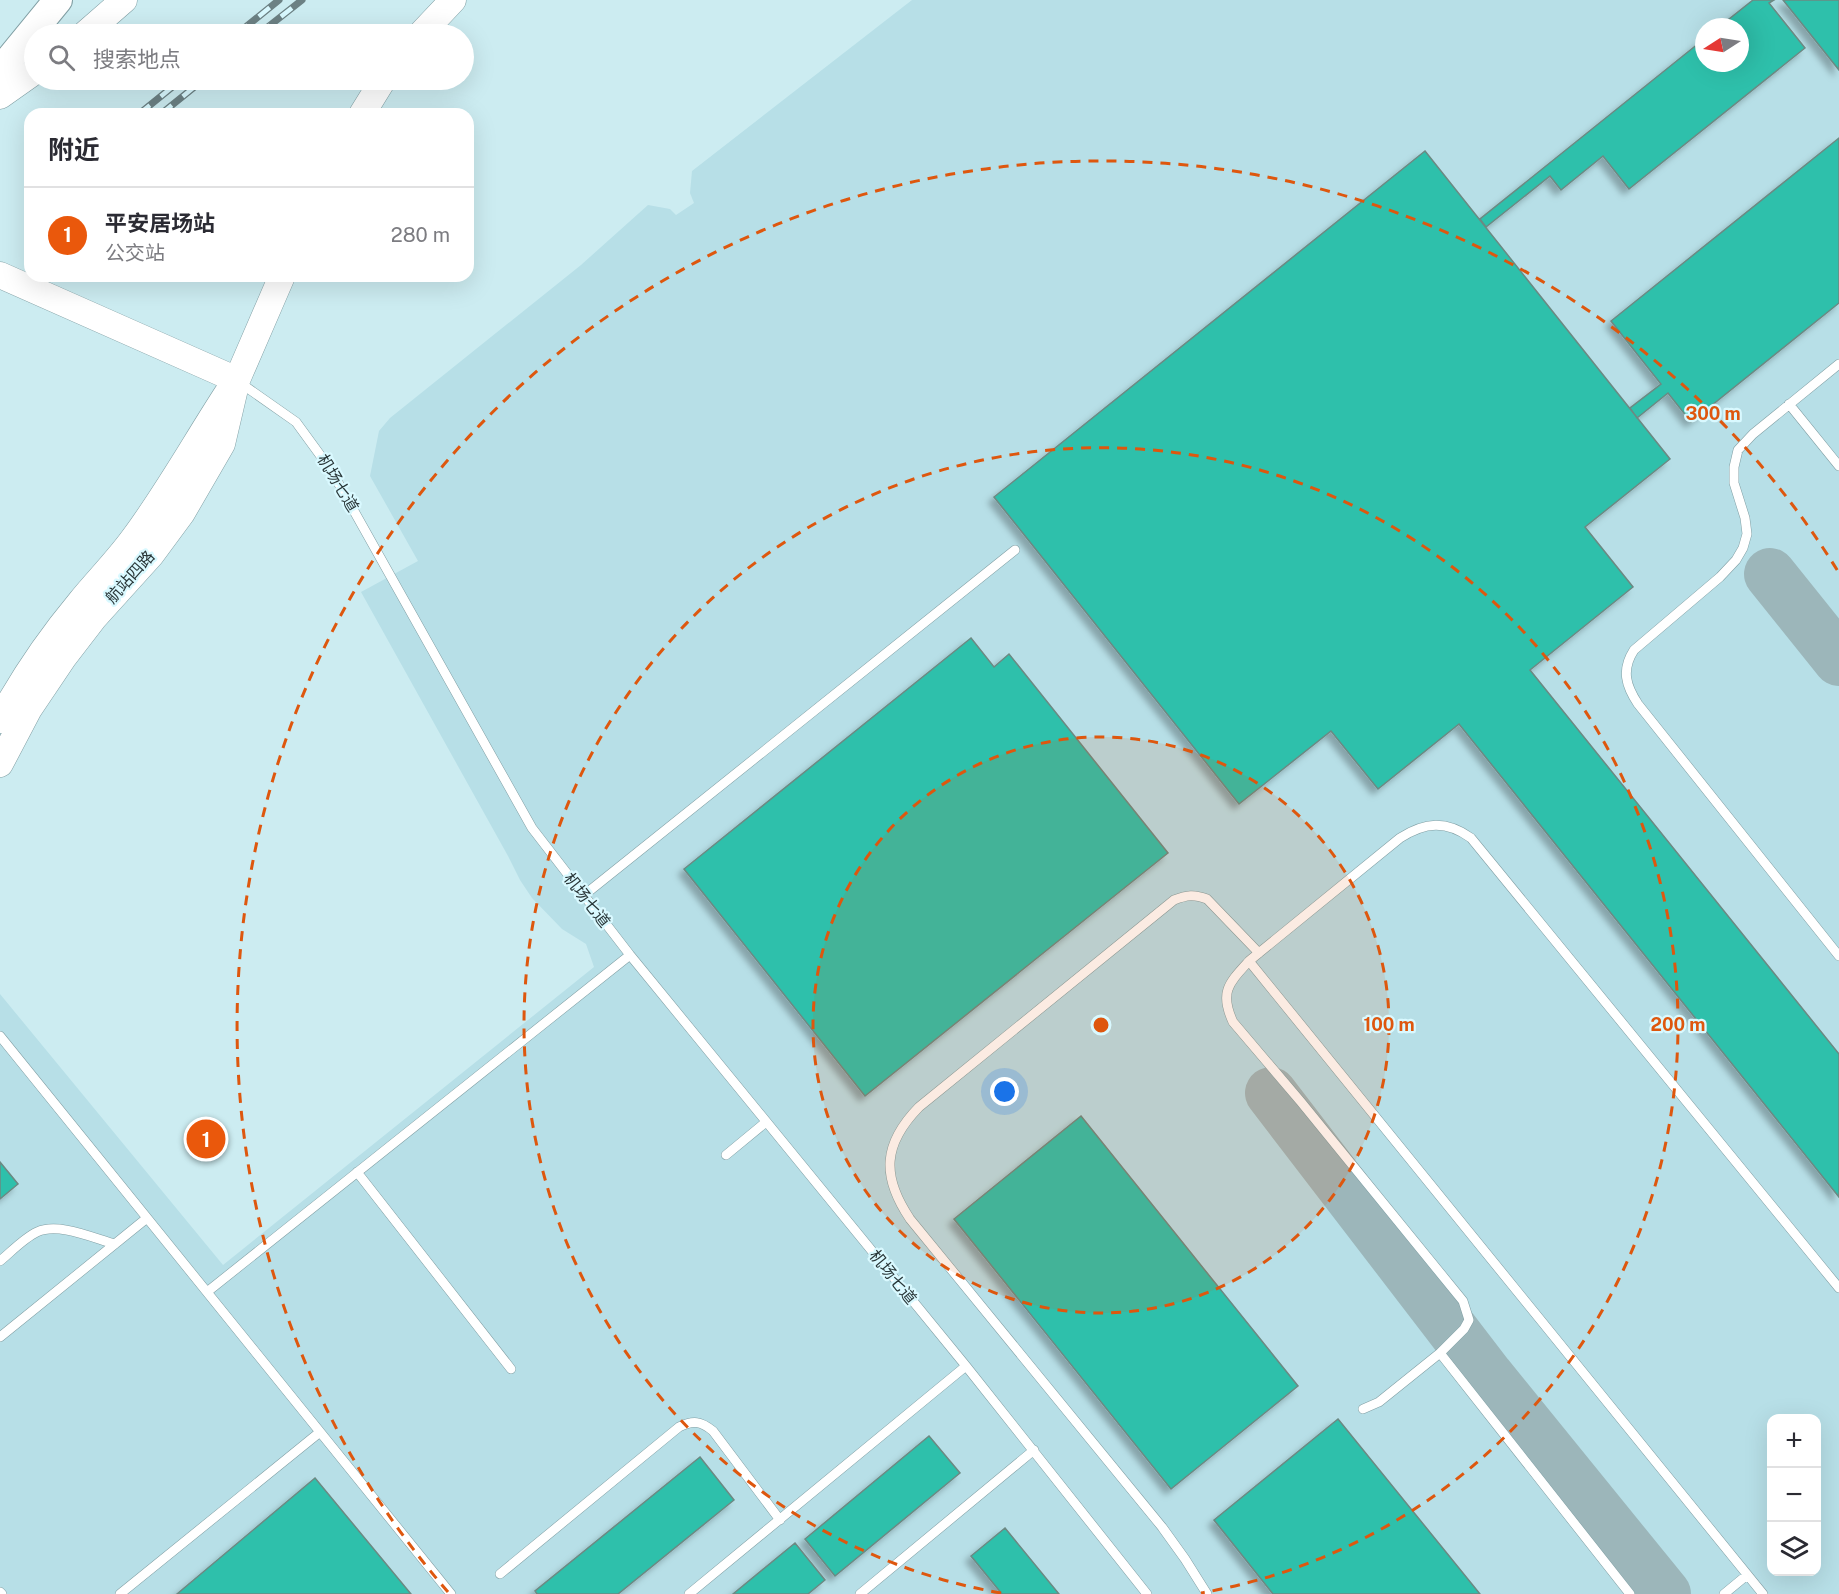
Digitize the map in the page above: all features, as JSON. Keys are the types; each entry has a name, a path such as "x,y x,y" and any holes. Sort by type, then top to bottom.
{"main road":[{"path":"38,24 58,0"},
{"path":"96,24 124,0"},
{"path":"430,24 453,0"},
{"path":"0,71 24,42"},
{"path":"0,96 24,79"},
{"path":"366,108 377,90"},
{"name":"机场七道","path":"0,274 237,380"},
{"name":"航站四路","path":"0,764 29,709 64,657 94,618 151,555 182,513 222,444 237,380 279,282"},
{"name":"航站四路","path":"0,720 13,695 49,643 78,604 132,541 164,497 201,433 237,380"}],"lane":[{"path":"1839,364 1753,434 1738,450 1734,467 1734,483 1745,518 1747,534 1743,548 1736,560 1720,577 1634,650 1626,666 1625,675 1638,704 1839,956"},
{"name":"机场七道","path":"237,380 296,422 326,463 398,585 532,828 630,955 1034,1450 1147,1594"},
{"path":"1789,404 1839,466"},
{"path":"583,896 1015,550"},
{"path":"1363,1409 1379,1402 1440,1353 1464,1329 1469,1320 1463,1301 1233,1022 1226,1007 1225,993 1232,980 1249,961 1410,831 1423,826 1439,824 1454,827 1471,838 1839,1288"},
{"path":"1207,1594 1162,1527 910,1219 900,1205 889,1170 896,1136 905,1121 919,1107 1174,900 1186,895 1196,895 1207,899 1259,953"},
{"path":"207,1292 630,955"},
{"path":"1249,961 1762,1594"},
{"path":"0,1036 451,1594"},
{"path":"726,1155 766,1122"},
{"path":"357,1172 511,1369"},
{"path":"0,1337 147,1218"},
{"path":"0,1261 35,1232 48,1228 58,1228 115,1244"},
{"path":"1440,1353 1630,1594"},
{"path":"689,1594 966,1366"},
{"path":"500,1574 679,1427 688,1423 703,1422 713,1431 780,1520"},
{"path":"120,1594 320,1432"},
{"path":"860,1594 1034,1450"},
{"path":"1724,1594 1747,1575"}],"shaded area":[{"path":"912,0 1839,0 1839,1594 0,1594 0,994 223,1265 594,967 586,944 562,929 532,898 520,880 361,592 418,561 370,476 379,431 390,418 581,265 648,205 670,209 676,215 694,203 690,193 692,171"}],"building":[{"path":"1753,0 1774,0 1769,3 1805,48 1629,189 1603,156 1561,190 1550,176 1486,227 1480,219 1695,46 1695,72 1749,72 1749,18 1730,18"},
{"path":"1783,0 1839,0 1839,70"},
{"path":"1839,138 1839,303 1691,422 1668,393 1637,418 1630,408 1661,384 1611,321"},
{"path":"1425,151 1670,459 1585,527 1633,587 1530,670 1839,1054 1839,1197 1459,724 1378,789 1331,731 1239,804 994,497"},
{"path":"971,638 994,667 1009,654 1168,853 865,1096 684,869"},
{"path":"1081,1116 1298,1386 1171,1489 954,1219"},
{"path":"0,1162 18,1184 0,1199"},
{"path":"1338,1419 1480,1594 1273,1594 1214,1520"},
{"path":"929,1436 960,1473 835,1576 805,1539"},
{"path":"700,1457 734,1500 618,1594 537,1594 535,1591"},
{"path":"315,1478 411,1594 177,1594"},
{"path":"1005,1528 1059,1594 1002,1594 971,1556"},
{"path":"795,1543 825,1580 808,1594 733,1594"}],"taxiway":[{"path":"1770,574 1839,660"},
{"path":"1271,1093 1488,1376 1665,1594"}],"railway":[{"path":"249,24 279,0"},
{"path":"272,24 302,0"},
{"path":"146,108 169,90"},
{"path":"168,108 191,90"}],"place":[{"name":"平安居场站","path":"206,1139"}]}
